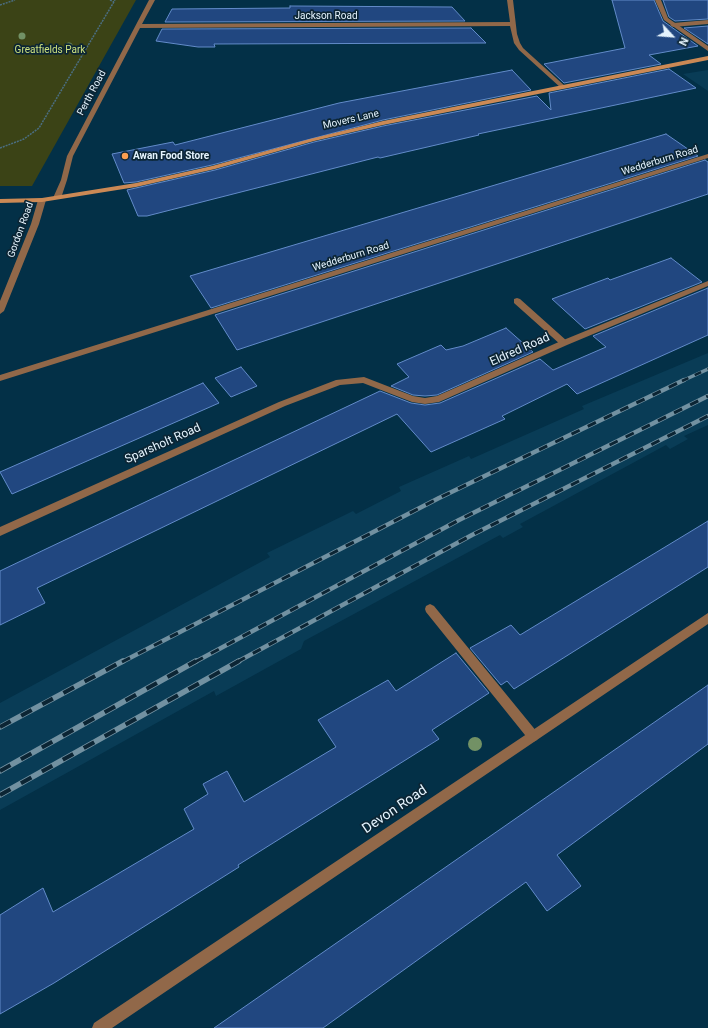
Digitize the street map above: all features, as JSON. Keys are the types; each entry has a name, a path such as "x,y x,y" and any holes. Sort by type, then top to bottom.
{"street":[{"name":"Perth Road","path":"57,198 64,180 70,156 152,0"},
{"path":"510,0 512,24 517,43 521,49 563,87"},
{"path":"658,0 666,19 708,49"},
{"path":"673,25 708,22"},
{"name":"Jackson Road","path":"139,26 512,24"},
{"name":"Movers Lane","path":"0,201 42,200 136,185 213,168 312,140 383,123 708,58"},
{"name":"Wedderburn Road","path":"0,378 708,156"},
{"name":"Gordon Road","path":"0,311 35,224 42,200"},
{"name":"Eldred Road","path":"339,382 364,380 412,399 425,401 439,399 564,343 708,283"},
{"path":"517,301 564,343"},
{"name":"Sparsholt Road","path":"0,532 282,404 339,382"},
{"path":"430,610 533,736"},
{"name":"Devon Road","path":"99,1028 708,618"}],"path":[{"path":"0,5 15,0"},
{"path":"0,148 24,139 38,128 115,1 110,0"}],"shaded area":[{"path":"708,70 708,91 683,74"},
{"path":"708,353 708,425 684,436 688,439 670,449 666,445 520,524 523,527 503,538 500,535 304,641 301,649 216,696 214,691 0,810 0,703 270,557 267,553 353,511 356,514 401,491 399,487 469,456 471,459 584,409 582,406"}],"green space":[{"name":"Greatfields Park","path":"0,0 136,0 32,186 0,186"}],"building":[{"path":"612,0 654,0 663,21 698,46 649,55 661,64 564,83 544,64 625,48"},
{"path":"663,0 708,0 708,19 675,21 669,17"},
{"path":"290,6 452,7 465,21 165,22 172,9 290,8"},
{"path":"708,26 708,44 684,28"},
{"path":"471,28 486,43 214,44 215,47 198,47 156,41 162,29"},
{"path":"669,69 696,88 478,134 479,135 380,158 378,157 147,216 138,216 127,190 215,170 314,142 383,126 537,96 551,110 549,93"},
{"path":"512,70 531,90 383,120 212,165 136,182 124,183 112,154 173,142 175,145 339,103"},
{"path":"666,134 698,156 211,308 190,276"},
{"path":"705,160 708,162 708,194 237,350 215,315"},
{"path":"671,258 702,282 585,329 552,299 608,278 610,280"},
{"path":"708,288 708,335 577,394 567,384 502,416 505,419 431,452 397,414 37,588 45,603 0,625 0,571 48,548 380,391 411,403 425,405 440,403 540,359 553,370 606,347 593,336"},
{"path":"506,328 533,352 437,395 413,395 391,386 409,377 397,364 441,345 446,350 463,346"},
{"path":"241,367 257,386 231,397 215,378"},
{"path":"203,383 219,403 12,494 0,472"},
{"path":"708,521 708,567 514,689 507,681 501,685 470,648 511,625 520,635"},
{"path":"456,653 489,693 432,730 439,739 54,983 0,1014 0,915 43,888 53,912 194,829 184,809 208,794 203,784 227,771 244,802 336,747 318,720 388,680 396,691"},
{"path":"708,685 708,744 557,855 581,886 547,911 526,882 323,1028 214,1028"}],"railway":[{"path":"682,381 708,369"},
{"path":"122,662 439,498 684,380"},
{"path":"195,662 459,520 708,396"},
{"path":"237,662 472,535 708,416"},
{"path":"0,727 123,661"},
{"path":"0,771 196,661"},
{"path":"0,795 239,661"}],"place":[{"name":"Awan Food Store","path":"125,156"}]}
